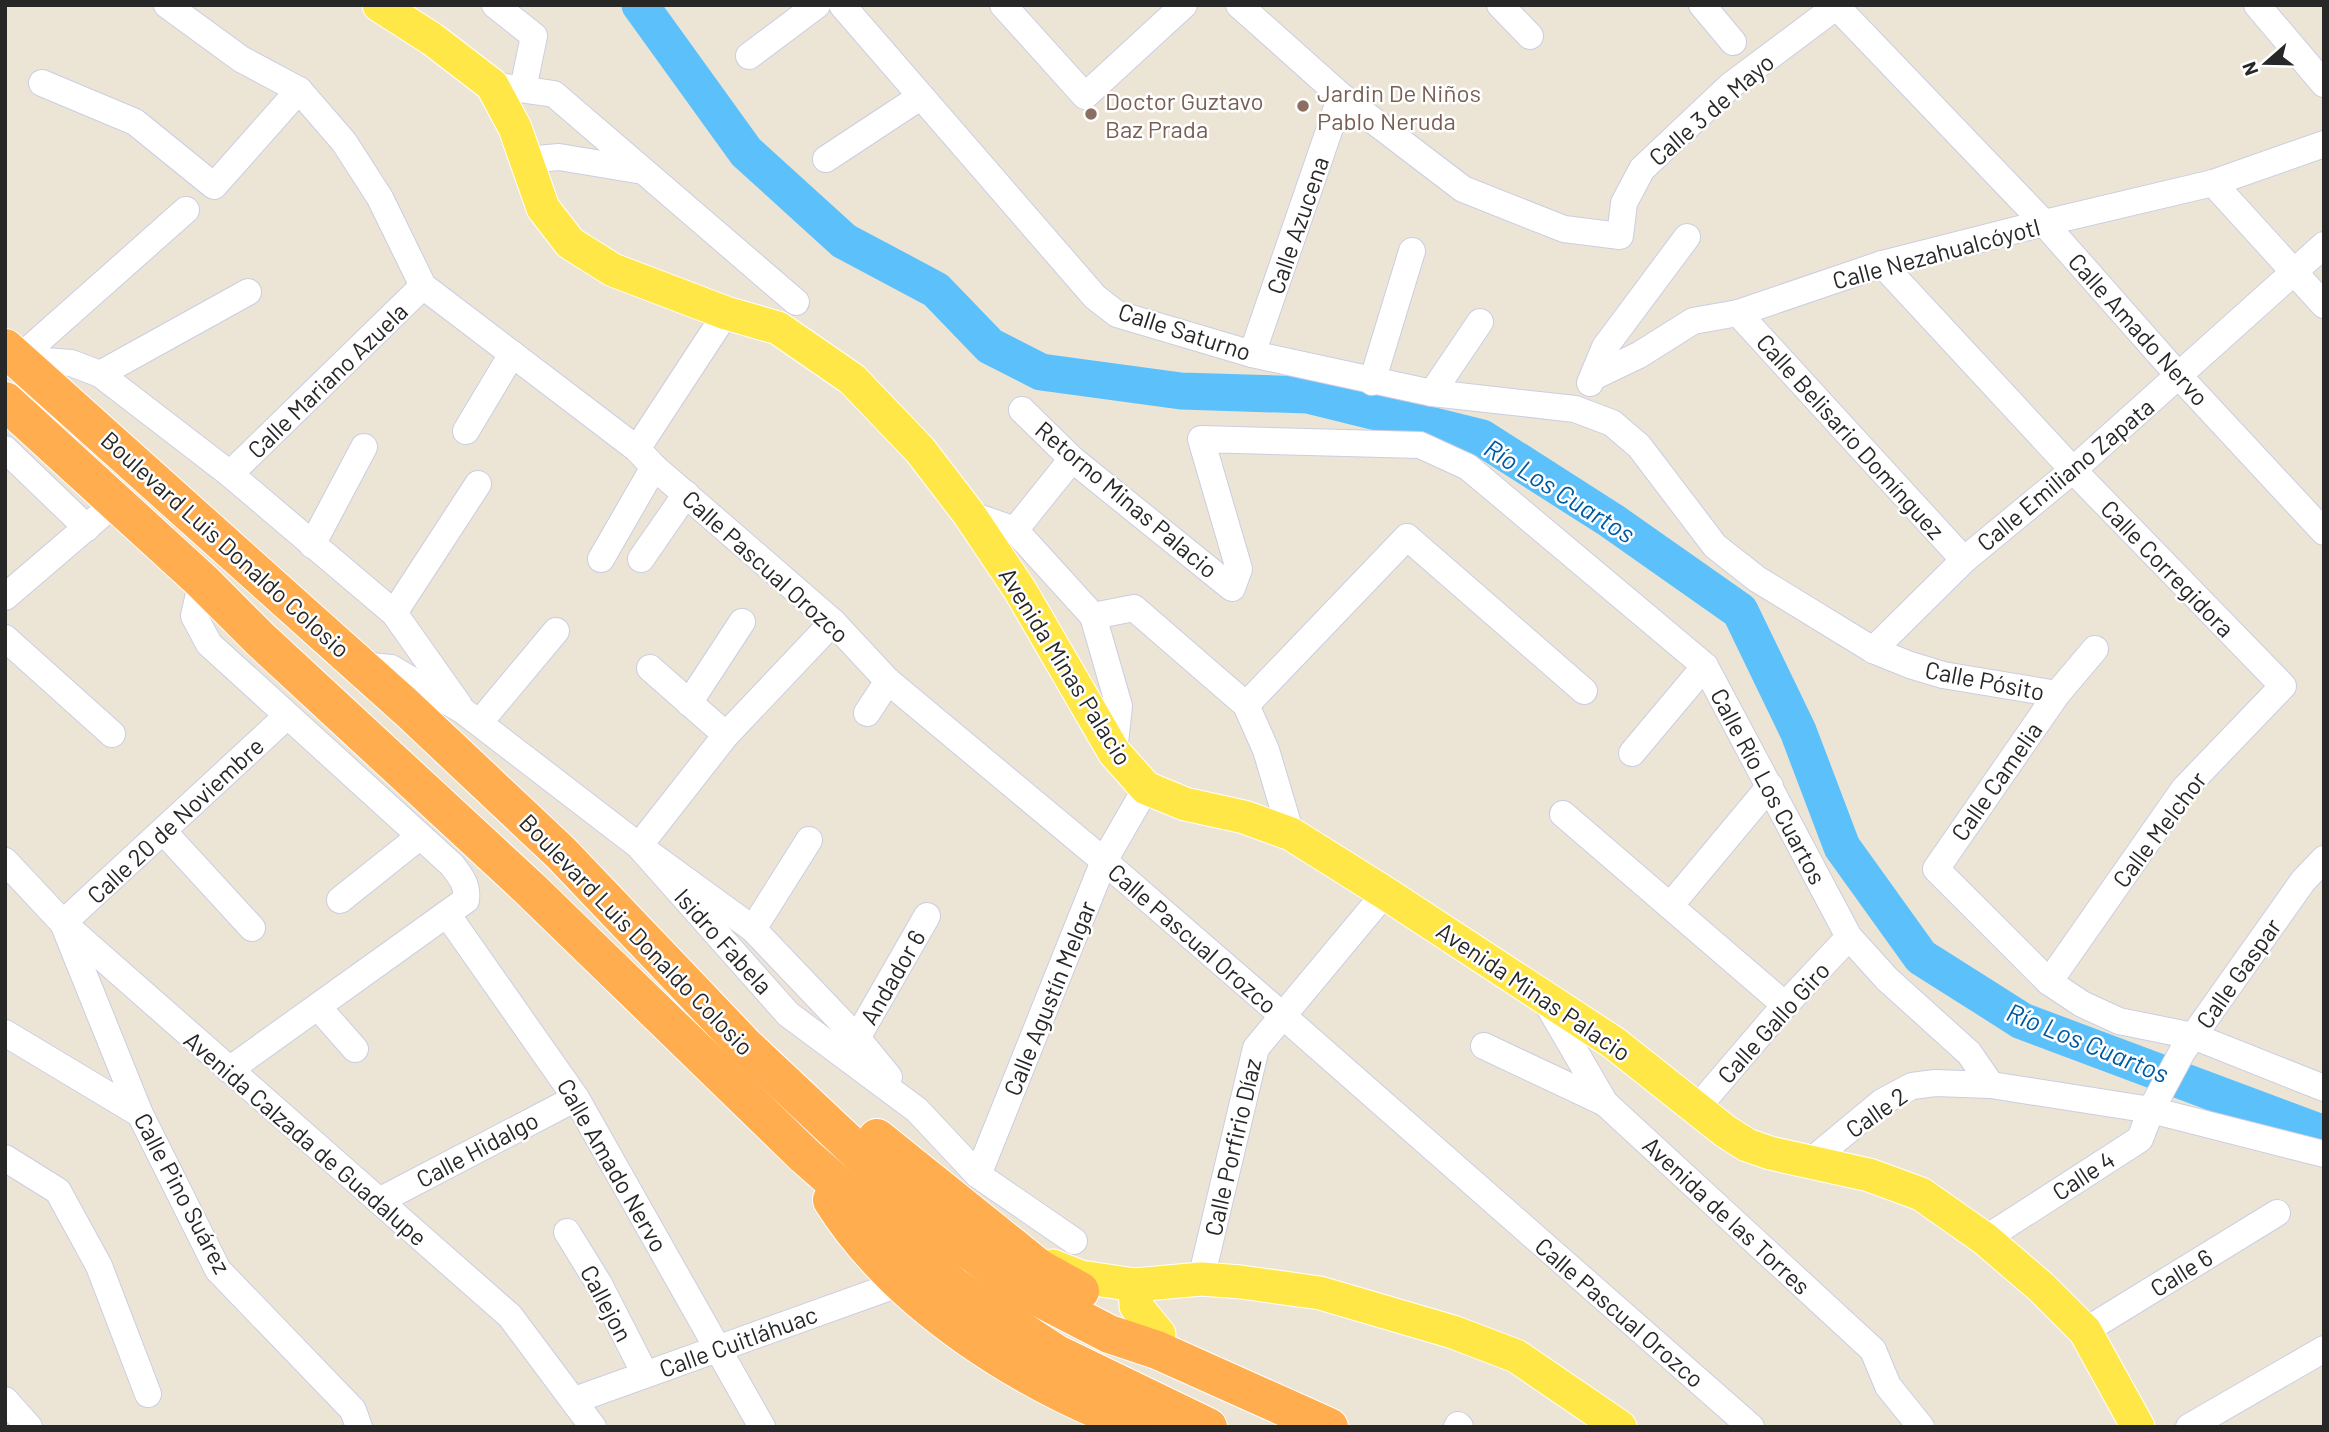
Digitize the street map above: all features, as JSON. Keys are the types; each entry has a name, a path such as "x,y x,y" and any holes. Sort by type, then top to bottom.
{"highway":[{"name":"Boulevard Luis Donaldo Colosio","path":"12,354 361,665 561,853 745,1046 942,1231 1026,1291 1109,1334 1157,1350 1329,1427"},
{"name":"Boulevard Luis Donaldo Colosio","path":"5,401 529,887 805,1156 964,1293 1055,1353 1208,1427"},
{"path":"261,640 279,643 384,741 393,740 402,730 398,720 299,622 293,604"},
{"path":"529,887 522,870 448,800 444,789 456,775 466,775 549,851 561,853"},
{"path":"826,1121 847,1122 869,1131 1040,1269 1159,1334 1188,1364"},
{"path":"805,1156 851,1230 901,1283 961,1331 1022,1372 1114,1417 1141,1427"}],"main road":[{"name":"Avenida Minas Palacio","path":"379,5 507,87 515,128 543,208 570,243 614,270 726,313 778,328 852,380 920,450 969,514 1020,590 1114,752 1146,788 1185,804 1244,817 1291,834 1614,1043 1725,1132 1747,1145 1770,1153 1869,1175 1921,1194 1985,1239 2041,1287 2085,1331 2138,1427"},
{"path":"1028,1258 1081,1277 1135,1285 1201,1279 1320,1293 1453,1332 1516,1356 1620,1427"},
{"path":"1135,1285 1136,1306 1159,1334"}],"street":[{"name":"Calle Pascual Orozco","path":"167,5 241,59 299,90 344,142 380,198 423,286 646,458 833,622 888,681 1282,1015 1751,1427"},
{"path":"495,5 534,36 507,87 554,94 796,302"},
{"path":"749,56 817,5"},
{"name":"Calle Saturno","path":"842,5 919,97 1096,297 1117,314 1252,354 1372,382 1432,393 1575,409"},
{"path":"1003,5 1085,96 1184,5"},
{"path":"1239,5 1341,96"},
{"path":"1500,5 1530,36"},
{"path":"1702,5 1734,42"},
{"path":"2257,5 2324,84"},
{"name":"Calle 3 de Mayo","path":"1341,96 1463,189 1564,229 1620,236 1624,203 1642,169 1730,86 1837,6"},
{"name":"Calle Amado Nervo","path":"1837,6 2044,223 2179,376 2324,532"},
{"path":"42,83 135,122 214,186 299,90"},
{"name":"Calle Azucena","path":"1252,354 1341,96"},
{"path":"826,159 919,97"},
{"name":"Calle Nezahualcóyotl","path":"1595,376 1639,355 1693,321 1738,313 1882,264 2213,183 2324,144"},
{"path":"527,160 559,157 643,171"},
{"path":"2213,183 2324,304"},
{"path":"12,354 186,210"},
{"path":"1575,409 1595,376 1605,347 1687,237"},
{"name":"Calle Emiliano Zapata","path":"1873,650 1964,560 2073,470 2324,245"},
{"path":"1372,382 1412,251"},
{"name":"Calle Corregidora","path":"1882,264 2073,470 2283,686"},
{"name":"Calle Mariano Azuela","path":"230,474 423,286"},
{"path":"100,374 248,292"},
{"path":"601,559 646,458 726,313"},
{"name":"Calle Belisario Domínguez","path":"1738,313 1964,560"},
{"path":"1432,393 1480,322"},
{"path":"12,354 71,363 100,374 230,474 394,613 471,716 556,631"},
{"path":"466,431 512,354"},
{"name":"Calle Pósito","path":"1575,409 1612,423 1639,446 1715,546 1757,579 1873,650 1943,675 2057,694"},
{"name":"Retorno Minas Palacio","path":"1022,410 1072,459 1232,588"},
{"name":"Calle Río Los Cuartos","path":"1232,588 1240,569 1201,439 1420,445 1468,467 1705,666 1849,937 1887,979 1969,1053 1991,1085"},
{"path":"312,545 363,447"},
{"path":"5,449 88,528"},
{"path":"1015,530 1072,459"},
{"path":"394,613 478,484"},
{"path":"641,559 686,494"},
{"path":"5,597 116,502"},
{"name":"Avenida Minas Palacio","path":"969,514 1015,530 1093,616 1134,608 1246,705"},
{"path":"1291,834 1266,750 1246,705 1407,537 1584,691"},
{"path":"202,581 194,616 209,644 452,865 467,890 466,900 229,1070"},
{"path":"1093,616 1119,706 1114,752"},
{"path":"689,703 742,622"},
{"path":"833,622 726,735 639,846 753,929 857,1038 917,1110"},
{"path":"5,638 112,734"},
{"name":"Calle Camelia","path":"2049,982 1936,869 2057,694 2095,649"},
{"name":"Isidro Fabela","path":"361,665 391,668 471,716 639,846 788,1014 917,1110 978,1175 1074,1241"},
{"path":"1632,753 1705,666"},
{"path":"650,668 726,735"},
{"path":"867,713 888,681"},
{"name":"Calle Melchor","path":"2049,982 2184,789 2283,686"},
{"name":"Calle 20 de Noviembre","path":"64,923 287,716"},
{"path":"1670,906 1770,786"},
{"name":"Calle Agustín Melgar","path":"978,1175 1104,862 1146,788"},
{"path":"1563,814 1785,1006"},
{"path":"163,831 252,928"},
{"path":"341,900 419,837"},
{"path":"753,929 809,841"},
{"name":"Calle Gaspar","path":"2155,1102 2188,1044 2303,881 2324,859"},
{"name":"Avenida Calzada de Guadalupe","path":"5,860 64,923 510,1316 593,1427"},
{"name":"Calle Porfirio Díaz","path":"1201,1279 1256,1048 1385,893"},
{"name":"Calle Amado Nervo","path":"447,914 576,1098 762,1427"},
{"name":"Andador 6","path":"857,1038 927,916"},
{"name":"Calle Pino Suárez","path":"64,923 140,1114 218,1270 353,1410 359,1427"},
{"name":"Calle Gallo Giro","path":"1697,1108 1849,937"},
{"path":"2049,982 2082,1004 2119,1021 2324,1088"},
{"name":"Avenida de las Torres","path":"1542,995 1605,1103 1873,1350 1888,1386 1921,1427"},
{"path":"318,1007 355,1049"},
{"path":"5,1032 140,1114"},
{"path":"1484,1046 1605,1103"},
{"name":"Calle 2","path":"1811,1161 1882,1102 1912,1086 1935,1083 1991,1085"},
{"path":"1991,1085 2155,1102 2324,1154"},
{"name":"Calle Hidalgo","path":"379,1201 576,1098"},
{"name":"Calle 4","path":"1985,1239 2140,1139 2155,1102"},
{"path":"5,1158 58,1191 99,1266 148,1394"},
{"name":"Calle 6","path":"2085,1331 2277,1213"},
{"name":"Callejon","path":"567,1232 599,1284 645,1374"},
{"name":"Calle Cuitláhuac","path":"575,1400 901,1283"},
{"path":"2189,1427 2324,1349"},
{"path":"5,1400 29,1427"}],"waterway":[{"name":"Río Los Cuartos","path":"640,5 746,152 844,241 936,290 990,346 1041,372 1181,391 1308,395 1482,438 1612,521 1740,611 1798,731 1842,847 1921,957 2022,1021 2324,1134"}],"place":[{"name":"Jardin De Niños Pablo Neruda","path":"1303,106"},
{"name":"Doctor Guztavo Baz Prada","path":"1091,114"}]}
